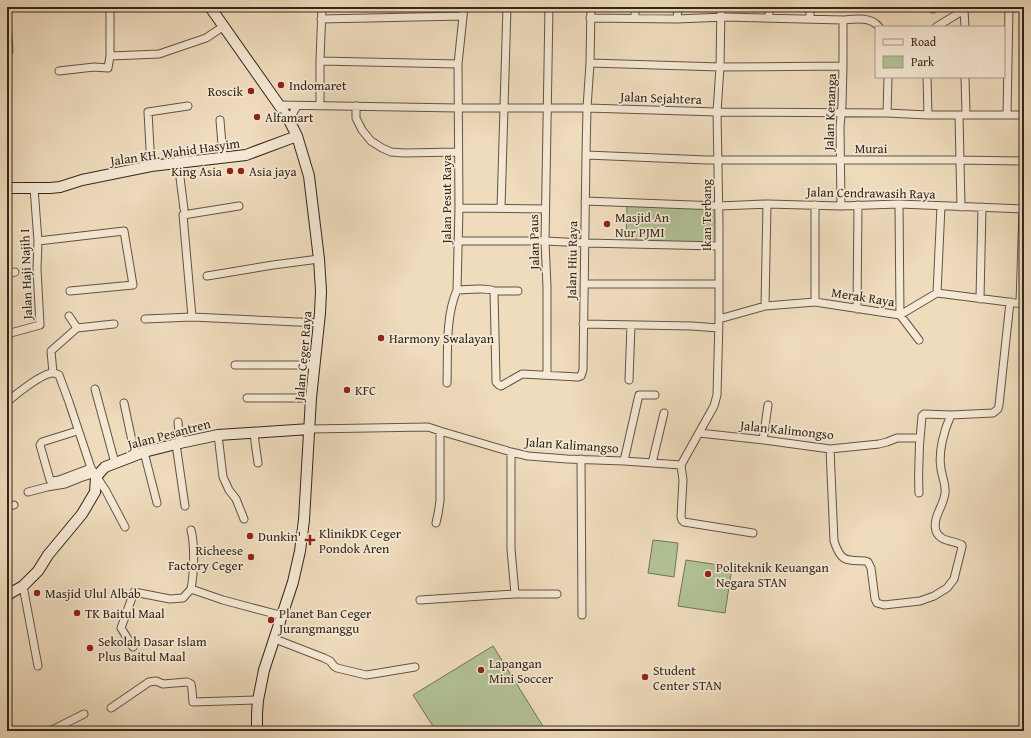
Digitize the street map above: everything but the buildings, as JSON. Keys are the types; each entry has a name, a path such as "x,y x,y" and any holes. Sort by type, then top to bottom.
{"main road":[{"name":"Jalan Ceger Raya","path":"210,7 288,118 297,136 309,176 319,259 321,290 320,323 311,398 304,520 300,551 283,616 264,670 258,700 257,731"},
{"name":"Jalan KH. Wahid Hasyim","path":"7,188 60,187 82,180 151,166 246,155 297,136"},
{"name":"Jalan Pesantren","path":"93,472 139,453 218,435 310,429"},
{"path":"7,595 23,586 42,566 48,555 82,514 95,492 93,472"}],"street":[{"path":"59,71 94,67 108,68 110,56 110,7"},
{"path":"320,106 322,7"},
{"name":"Jalan Pesut Raya","path":"447,383 449,320 452,300 457,290 459,208 458,64 464,7"},
{"path":"501,208 507,7"},
{"name":"Jalan Paus","path":"547,376 547,287 545,241 549,7"},
{"name":"Jalan Hiu Raya","path":"547,376 578,377 581,376 583,370 584,243 591,7"},
{"path":"635,18 636,7"},
{"path":"677,18 678,7"},
{"name":"Ikan Terbang","path":"718,319 719,206 717,112 720,67 721,7"},
{"path":"769,7 769,18"},
{"path":"810,7 810,18"},
{"path":"1007,115 1009,7"},
{"path":"938,26 966,9"},
{"path":"965,26 966,9"},
{"path":"321,19 463,16"},
{"path":"590,18 721,17 810,18 842,20 859,18 875,23 878,26"},
{"name":"Jalan Kenanga","path":"841,206 840,127 843,66 842,20"},
{"path":"7,22 10,51"},
{"path":"110,56 159,54 206,38 224,26"},
{"path":"320,61 458,64"},
{"path":"590,63 720,67 843,66"},
{"path":"887,113 888,78"},
{"path":"927,78 928,115"},
{"path":"960,206 960,160 965,78"},
{"name":"Jalan Sejahtera","path":"279,105 458,108 587,108 717,112 887,113 928,115 1024,115"},
{"path":"151,166 148,112 188,106"},
{"path":"288,118 294,113 297,106"},
{"path":"356,106 356,118 362,130 371,142 382,148 392,152 404,153 458,152"},
{"path":"220,120 223,158"},
{"name":"Murai","path":"586,155 706,160 960,160 1024,162"},
{"path":"178,162 184,209"},
{"name":"Jalan Haji Najih I","path":"7,334 40,325 37,269 38,241 34,188"},
{"name":"Jalan Cendrawasih Raya","path":"585,201 719,206 767,204 841,206 899,204 1023,209"},
{"path":"765,306 767,204"},
{"path":"899,204 900,315 919,340"},
{"path":"815,205 815,302"},
{"path":"857,309 858,205"},
{"path":"192,317 183,215 239,206"},
{"path":"941,206 936,293 1022,304 1023,209"},
{"path":"980,299 982,207"},
{"path":"459,208 546,209"},
{"path":"38,241 124,231 133,285 70,291"},
{"path":"458,241 545,241 718,246"},
{"path":"208,276 319,259"},
{"path":"7,274 15,272"},
{"path":"584,284 718,284"},
{"path":"457,290 492,289 494,291 518,291"},
{"path":"494,291 496,382 501,386 522,374 547,376"},
{"name":"Merak Raya","path":"718,319 765,306 815,302 900,315 936,293"},
{"path":"919,493 919,438 922,416 924,414 951,415 993,413 1000,405 1010,302"},
{"path":"69,316 77,328"},
{"path":"145,319 192,317 320,323"},
{"path":"718,319 717,395 714,406 681,465 683,480 682,520 684,522 753,533"},
{"path":"53,373 51,351 77,328 114,324"},
{"path":"583,324 692,326 718,328"},
{"path":"629,380 631,325"},
{"path":"235,365 314,365"},
{"path":"7,402 19,392 45,375 53,373 59,375 93,472 106,491 125,527"},
{"path":"95,389 115,463"},
{"path":"624,461 638,394 655,395"},
{"path":"247,398 311,398"},
{"path":"124,404 157,504"},
{"path":"763,440 768,405"},
{"path":"652,463 664,413"},
{"path":"830,449 834,541 837,551 846,560 868,562 877,603 884,605 924,600 947,588 954,579 962,547 962,545 958,543 944,540 939,536 936,530 935,521 945,493 940,467 942,446 951,415"},
{"path":"178,422 178,444 184,506"},
{"name":"Jalan Kalimangso","path":"310,429 422,426 528,456 681,465"},
{"path":"436,523 440,501 440,431"},
{"path":"74,432 42,442 40,445 50,480 59,480 93,472"},
{"path":"254,432 258,464"},
{"name":"Jalan Kalimongso","path":"699,433 830,449 879,444 897,438 919,438"},
{"path":"218,435 223,477 229,490 236,499 244,519"},
{"path":"511,452 511,549 514,594"},
{"path":"581,459 582,615"},
{"path":"28,492 65,484 92,474 93,472"},
{"path":"133,647 121,628 134,592 170,599 183,598 192,589 194,555 191,530"},
{"path":"23,586 38,666"},
{"path":"192,589 223,600 283,616"},
{"path":"420,600 514,594 557,594"},
{"path":"275,639 324,658 330,661 337,668 354,673 366,675 415,667"},
{"path":"111,708 149,682 153,681 162,684 187,682 191,684 192,702 258,700"},
{"path":"50,731 62,728 84,714"}],"green space":[{"path":"627,203 719,206 719,246 626,244"},
{"path":"653,540 678,543 674,577 648,573"},
{"path":"686,560 732,567 725,613 678,606"},
{"name":"Lapangan Mini Soccer","path":"493,646 546,731 436,731 413,695"}],"place":[{"name":"Indomaret","path":"281,85"},
{"name":"Roscik","path":"251,91"},
{"name":"Alfamart","path":"257,117"},
{"name":"King Asia","path":"230,171"},
{"name":"Asia jaya","path":"241,171"},
{"name":"Masjid An Nur PJMI","path":"607,224"},
{"name":"Harmony Swalayan","path":"381,338"},
{"name":"KFC","path":"347,390"},
{"name":"Dunkin'","path":"250,536"},
{"name":"KlinikDK Ceger Pondok Aren","path":"310,540"},
{"name":"Richeese Factory Ceger","path":"251,557"},
{"name":"Politeknik Keuangan Negara STAN","path":"708,574"},
{"name":"Masjid Ulul Albab","path":"37,593"},
{"name":"TK Baitul Maal","path":"77,613"},
{"name":"Planet Ban Ceger Jurangmanggu","path":"271,620"},
{"name":"Sekolah Dasar Islam Plus Baitul Maal","path":"90,648"},
{"name":"Lapangan Mini Soccer","path":"481,670"},
{"name":"Student Center STAN","path":"645,677"}]}
